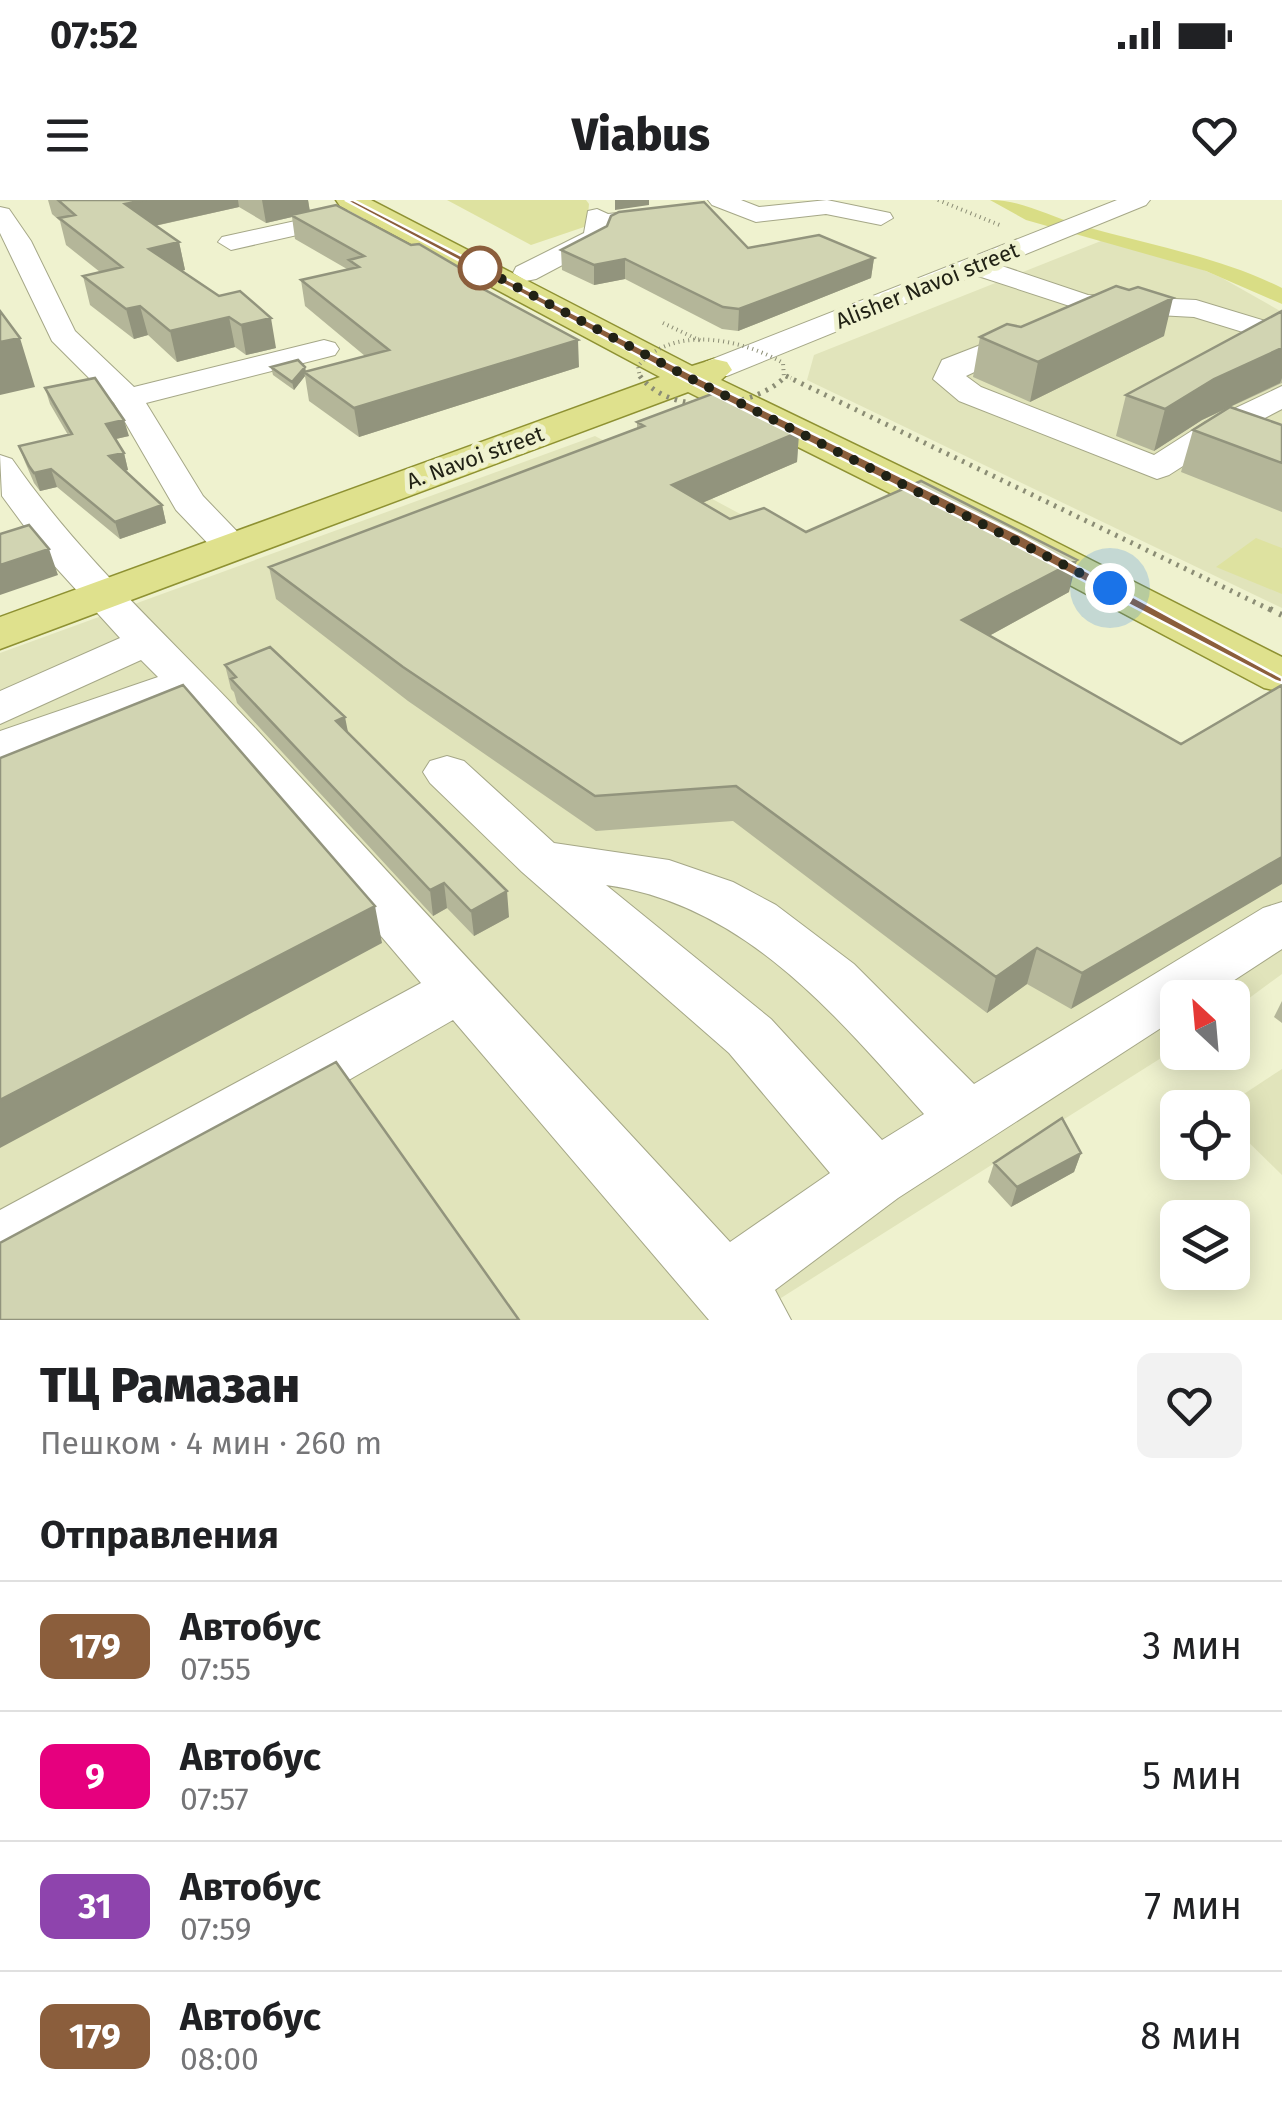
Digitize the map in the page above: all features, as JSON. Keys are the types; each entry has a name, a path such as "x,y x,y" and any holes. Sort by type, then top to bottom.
{"main road":[{"path":"367,204 526,273 703,363 1014,538 1282,678"},
{"path":"367,204 1282,646"},
{"name":"A. Navoi street","path":"233,546 703,363"},
{"path":"0,634 233,546"}],"street":[{"path":"0,202 16,200"},
{"name":"Alisher Navoi street","path":"703,363 976,266 1138,200"},
{"path":"526,273 598,238 596,212 759,202"},
{"path":"230,242 367,204"},
{"path":"726,204 756,215 826,207 881,218"},
{"path":"0,214 9,242 35,276 62,335 127,398 190,502 233,546"},
{"path":"976,266 1066,298 1196,309 1282,334"},
{"path":"0,282 35,276"},
{"path":"1105,304 967,360 953,368 949,379 970,394 1157,468 1216,430 1282,396"},
{"path":"127,398 324,349"},
{"path":"1216,430 1282,454"},
{"path":"0,466 32,518 100,596 187,682 740,1303 875,1178 1282,922"},
{"path":"0,710 147,642"},
{"path":"0,746 14,745 187,682"},
{"path":"448,772 540,859 750,1036 875,1178"},
{"path":"540,859 669,879 746,912 822,969 970,1121"},
{"path":"0,1246 462,987"}],"path":[{"path":"938,200 1037,240"},
{"path":"663,323 703,363"},
{"path":"703,363 676,344 647,355 638,366 640,380 669,396 717,403 756,398 781,384 786,376"},
{"path":"703,363 757,348 777,357 786,376 1282,615"}],"shaded area":[{"path":"447,200 586,200 587,226 531,245"},
{"path":"1111,237 1152,248 1222,278 1282,312 1282,608 807,380 814,355"},
{"path":"595,436 1282,805 1282,974 1250,998 1250,980 1160,980 1160,1059 746,1320 0,1320 0,653"},
{"path":"1256,538 1282,548 1282,594 1216,567"},
{"path":"1282,1069 1282,1175 1250,1144 1250,1090"}],"building":[{"path":"58,200 146,200 125,204 179,242 149,249 219,296 240,291 271,318 241,325 229,317 170,331 140,306 126,309 83,276 122,267 59,218 75,215"},
{"path":"704,202 748,248 819,235 874,258 739,309 723,307 625,259 594,265 561,250 607,226 611,216 619,212"},
{"path":"336,205 411,245 419,244 484,282 474,284 578,340 354,408 304,372 389,350 301,280 359,267 349,260 364,256 291,215"},
{"path":"1116,286 1129,290 1138,287 1173,298 1038,362 980,337 1007,324 1021,327"},
{"path":"0,311 20,338 0,342"},
{"path":"1282,311 1282,348 1214,379 1165,409 1126,395"},
{"path":"298,360 305,367 292,382 271,367"},
{"path":"95,378 124,420 106,424 124,453 109,456 162,505 115,522 51,469 34,473 19,446 72,434 45,388"},
{"path":"717,392 799,432 672,485 730,519 764,508 806,532 921,481 1077,560 962,620 1181,744 1282,685 1282,857 1082,973 1037,948 996,977 736,786 595,796 403,667 269,567 644,426 637,422"},
{"path":"1230,407 1282,425 1282,463 1193,430"},
{"path":"29,525 49,549 0,565 0,534"},
{"path":"270,647 345,717 336,721 507,891 471,911 444,883 430,890 231,679 236,677 225,665"},
{"path":"183,685 375,906 0,1100 0,758"},
{"path":"336,1062 519,1320 0,1320 0,1243"},
{"path":"1062,1118 1081,1153 1017,1187 994,1163"}],"waterway":[{"path":"999,200 1069,228 1214,267 1282,297"}],"bus line":[{"name":"179","path":"350,200 690,378 1014,538 1282,678"}],"route":[{"path":"480,268 475,265 690,378 1110,588"}]}
